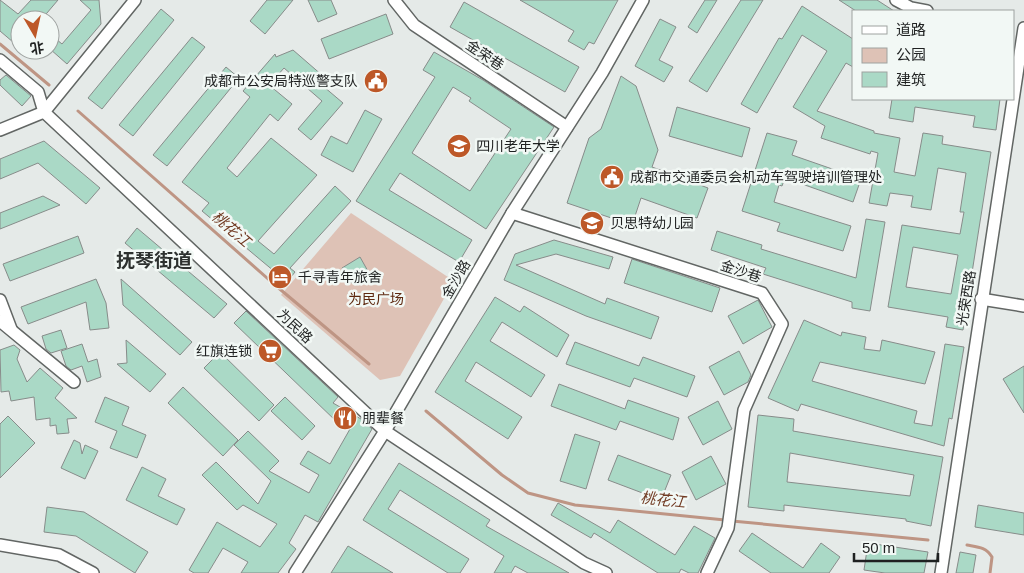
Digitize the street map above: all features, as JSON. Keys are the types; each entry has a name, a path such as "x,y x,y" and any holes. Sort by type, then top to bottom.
{"street":[{"path":"0,130 44,112 135,0"},
{"name":"金荣巷","path":"394,0 414,25 567,127"},
{"name":"金沙路","path":"295,573 385,431 512,213 602,73 643,0"},
{"path":"896,0 911,8 922,10"},
{"name":"光荣西路","path":"941,573 982,299 1020,75 1024,29"},
{"name":"为民路","path":"0,60 38,92 44,112 385,431 584,563 606,573"},
{"name":"金沙巷","path":"512,213 762,293 782,324 744,410 728,528 708,573"},
{"path":"982,299 1024,306"},
{"path":"0,300 11,329"},
{"path":"0,321 74,382"},
{"path":"0,545 59,555 93,573"}],"green space":[{"name":"为民广场","path":"351,213 454,281 400,376 380,380 281,295"}],"building":[{"path":"0,0 13,10 10,10 10,40 0,31"},
{"path":"31,0 58,0 50,10 22,10"},
{"path":"80,0 99,0 101,24 67,64 60,58 60,42 62,44 91,10"},
{"path":"267,0 293,0 265,34 250,21"},
{"path":"308,0 331,0 337,14 318,22"},
{"path":"520,0 618,0 594,44 589,42 584,50 568,41 574,31"},
{"path":"705,0 717,0 697,33 688,27"},
{"path":"741,0 763,0 707,92 689,81"},
{"path":"839,0 877,0 892,10 854,10"},
{"path":"464,2 579,67 565,92 450,27"},
{"path":"802,6 852,38 852,66 846,63 817,111 874,131 874,133 900,138 894,172 915,176 923,133 943,136 942,144 991,152 963,330 946,327 948,317 888,307 902,225 960,234 964,212 960,212 966,173 938,168 931,210 911,207 913,196 890,193 887,206 869,203 878,153 871,151 870,154 821,138 825,126 793,107 827,51 802,35 757,113 741,104 779,38 782,39","holes":["913,247 958,255 951,294 906,287"]},
{"path":"161,9 174,20 102,109 88,98"},
{"path":"386,14 393,34 329,59 321,39"},
{"path":"660,19 676,27 659,60 673,67 664,82 635,66"},
{"path":"192,37 205,47 133,136 119,125"},
{"path":"293,50 323,76 317,81 343,103 311,140 298,129 322,101 284,68 269,85 292,104 278,121 270,114 227,168 237,177 271,138 317,175 258,241 274,254 335,186 351,201 290,268 295,272 287,282 202,211 209,203 182,182 250,97 243,91 275,54 276,57"},
{"path":"434,52 483,80 554,127 486,229 400,173 389,190 472,240 459,262 356,201 435,77 423,70","holes":["453,87 471,98 469,101 511,129 470,191 412,153"]},
{"path":"226,67 239,78 167,166 153,155"},
{"path":"6,75 31,96 22,106 0,85 0,80"},
{"name":"成都市交通委员会机动车驾驶培训管理处","path":"621,76 636,86 658,150 652,167 708,188 697,218 641,198 632,225 567,203 589,138 601,129"},
{"path":"892,100 1000,100 996,130 973,127 975,116 915,107 913,122 889,118"},
{"path":"677,107 750,128 742,157 669,136"},
{"path":"365,110 382,119 353,172 321,155 331,136 347,144"},
{"path":"767,133 797,141 792,155 861,179 853,202 785,178 782,186 779,185 774,202 851,226 843,251 777,231 780,223 742,211"},
{"path":"44,141 100,188 86,204 38,163 0,179 0,159"},
{"path":"43,196 60,205 0,229 0,213"},
{"path":"866,219 885,222 870,311 852,308 852,302 763,274 766,268 711,250 717,231 762,245 761,249 856,278"},
{"path":"137,228 227,304 214,318 125,243"},
{"path":"78,236 84,253 10,281 3,264"},
{"path":"554,240 613,257 609,269 556,254 516,265 605,304 607,298 659,317 651,339 586,316 504,280 515,254"},
{"path":"360,257 369,273 351,283 342,268"},
{"path":"632,259 720,288 712,312 624,283"},
{"path":"96,279 106,303 109,328 90,330 86,302 28,324 21,307"},
{"path":"121,279 192,342 180,355 123,305"},
{"path":"495,297 520,312 524,306 569,335 557,357 502,322 490,341 545,375 531,397 476,362 465,381 522,417 508,439 435,392"},
{"path":"758,300 772,327 743,344 728,316"},
{"path":"246,311 338,397 333,403 361,419 372,429 318,522 305,515 289,543 296,549 278,573 241,573 248,562 223,548 208,573 194,573 189,570 217,522 260,547 277,524 243,505 237,510 202,475 216,462 258,504 271,481 234,445 248,431 279,461 269,471 309,493 319,475 300,464 308,451 330,464 350,429 338,423 234,323"},
{"path":"804,320 841,336 842,332 866,337 864,349 880,351 882,340 935,352 925,384 820,362 812,381 917,411 914,423 932,426 945,344 964,347 952,419 949,418 944,446 801,404 798,411 768,398"},
{"path":"61,330 67,348 51,353 46,349 42,336"},
{"path":"126,340 166,374 150,392 117,364 127,363"},
{"path":"575,342 639,366 643,357 695,376 687,397 634,378 630,387 566,364"},
{"path":"82,344 88,362 97,359 101,377 87,382 82,366 71,370 66,366 61,351"},
{"path":"14,345 20,350 17,359 27,382 40,368 63,388 55,398 77,418 67,419 69,433 57,434 56,425 50,426 50,418 36,420 34,397 11,401 9,391 1,392 0,350"},
{"path":"739,351 751,375 748,382 724,395 709,367"},
{"path":"220,352 274,405 259,421 204,368"},
{"path":"1024,366 1024,413 1003,379"},
{"path":"559,384 625,409 628,400 679,418 673,440 620,421 616,430 551,406"},
{"path":"183,387 238,440 223,456 168,403"},
{"path":"105,397 129,407 122,425 146,435 137,458 110,448 117,431 95,422"},
{"path":"285,397 315,426 302,440 271,411"},
{"path":"718,401 732,429 703,445 688,417"},
{"path":"758,415 794,419 793,431 943,457 931,526 906,521 906,519 784,505 784,511 748,507","holes":["790,453 914,475 910,496 787,482"]},
{"path":"8,416 35,443 0,478 0,424"},
{"path":"575,434 600,442 586,489 560,481"},
{"path":"74,440 80,443 82,454 85,445 98,451 85,479 61,468"},
{"path":"618,455 671,475 661,500 608,480"},
{"path":"711,456 726,484 696,500 682,472"},
{"path":"399,463 490,520 486,526 569,573 528,573 515,566 511,573 494,573 504,556 400,490 388,509 469,559 460,573 448,573 363,520"},
{"path":"142,467 166,479 158,496 185,509 177,525 126,500"},
{"path":"558,503 610,533 618,520 675,555 694,526 715,538 698,573 689,573 681,569 679,573 658,573 594,533 591,538 551,515"},
{"path":"978,505 1024,513 1024,535 975,527"},
{"path":"47,507 84,512 148,552 135,573 76,536 44,532"},
{"path":"752,533 803,568 821,543 840,557 829,573 771,573 739,551"},
{"path":"868,543 928,552 924,573 885,573 864,570"},
{"path":"348,546 393,573 331,573"},
{"path":"960,552 976,555 973,573 956,573"}],"waterway":[{"name":"桃花江","path":"0,44 49,85"},
{"name":"桃花江","path":"78,111 275,285 369,364"},
{"name":"桃花江","path":"426,411 502,475 528,493 575,505 725,520"},
{"name":"桃花江","path":"732,521 928,540"},
{"name":"桃花江","path":"967,545 981,548 990,554 992,557 990,573"}],"place":[{"name":"成都市公安局特巡警支队","path":"376,81"},
{"name":"四川老年大学","path":"459,146"},
{"name":"成都市交通委员会机动车驾驶培训管理处","path":"612,177"},
{"name":"贝思特幼儿园","path":"592,223"},
{"name":"千寻青年旅舍","path":"280,277"},
{"name":"红旗连锁","path":"270,351"},
{"name":"朋辈餐","path":"345,418"}],"district":[{"name":"抚琴街道","path":"154,260"}]}
